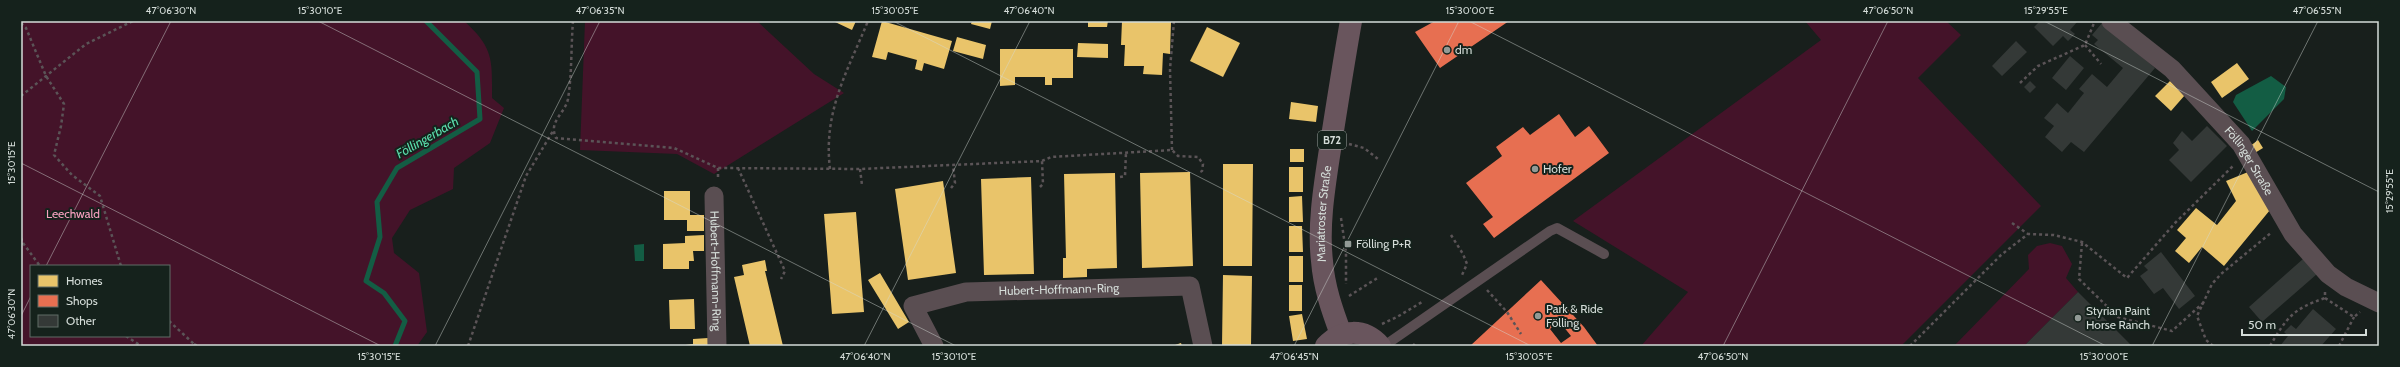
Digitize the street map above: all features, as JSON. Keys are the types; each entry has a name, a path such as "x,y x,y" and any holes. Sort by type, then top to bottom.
{"main road":[{"name":"Mariatroster Straße","path":"1351,21 1323,206 1321,260 1331,306 1334,340 1353,332 1364,334 1374,339 1378,336"}],"street":[{"name":"Föllinger Straße","path":"2110,21 2172,69 2240,144 2293,234 2328,274 2346,287 2379,303"},
{"name":"Hubert-Hoffmann-Ring","path":"714,196 718,346"},
{"name":"Hubert-Hoffmann-Ring","path":"934,346 913,306 966,292 1190,286 1203,346"}],"lane":[{"path":"1384,346 1478,280 1557,228 1604,254"}],"path":[{"path":"21,96 86,44 133,21"},
{"path":"468,346 526,176 553,131 556,120 568,100 573,21"},
{"path":"830,168 827,146 832,109 868,21"},
{"path":"1174,21 1170,69 1172,150 1178,156 1198,157 1203,164 1202,171 1198,173"},
{"path":"2020,83 2038,66 2085,45 2094,21"},
{"path":"21,23 26,28 46,76 64,104 62,126 54,155 72,175 100,196 121,265"},
{"path":"2085,45 2101,64"},
{"path":"553,131 556,138 674,148 718,168 860,169 953,166 1042,161 1051,157 1172,150"},
{"path":"1332,139 1364,148 1378,159"},
{"path":"1120,178 1125,176 1126,153"},
{"path":"2012,223 2028,234 2054,235 2082,242 2127,278 2175,223 2226,171 2247,155"},
{"path":"1040,187 1043,184 1042,161"},
{"path":"951,188 955,183 953,166"},
{"path":"738,168 785,271 781,279"},
{"path":"860,169 862,184"},
{"path":"1340,216 1346,252 1345,287"},
{"path":"2213,346 2206,340 2197,316 2212,284 2221,274 2286,221"},
{"path":"1910,346 2001,255 2028,234"},
{"path":"1450,235 1463,254 1467,264 1463,274 1458,278"},
{"path":"21,238 22,243 39,265"},
{"path":"2082,242 2079,279 2118,317 2172,331 2203,303"},
{"path":"1345,294 1346,300 1349,295 1379,277"},
{"path":"1478,280 1507,312 1521,334"},
{"path":"1378,336 1398,317 1428,298"},
{"path":"2270,346 2282,325 2302,306 2325,298"},
{"path":"2338,346 2354,318"},
{"path":"170,322 193,345 198,346"},
{"path":"128,337 141,346"}],"green space":[{"name":"Leechwald","path":"21,21 464,21 481,39 486,47 491,64 492,98 504,108 490,143 454,168 453,189 410,210 392,238 394,253 419,273 427,332 417,346 21,346"},
{"path":"585,21 757,21 814,74 844,93 714,174 677,154 580,150"},
{"path":"1805,21 1946,21 1961,35 1918,78 2041,206 1901,346 1641,346 1688,292 1573,221 1821,40"},
{"path":"2050,243 2062,246 2072,264 2066,278 2078,292 2024,346 1954,346 2029,269 2028,255 2037,246"}],"shaded area":[{"path":"2271,76 2286,87 2284,99 2252,131 2233,102 2236,95"},
{"path":"644,244 644,261 635,261 634,245"}],"building: Homes":[{"path":"833,21 856,21 852,30"},
{"path":"882,21 952,41 944,69 924,63 922,71 915,69 917,60 888,52 886,60 872,57"},
{"path":"972,21 992,21 990,29 971,24"},
{"path":"1088,21 1108,21 1107,27 1088,27"},
{"path":"1122,21 1171,22 1170,54 1163,53 1162,75 1143,74 1144,66 1124,66 1125,45 1121,45"},
{"path":"1207,27 1240,43 1223,77 1190,61"},
{"path":"957,37 986,45 983,59 953,51"},
{"path":"1078,43 1108,44 1108,58 1077,57"},
{"path":"1000,49 1073,49 1073,78 1052,78 1052,85 1045,85 1045,77 1015,77 1015,85 1000,86"},
{"path":"2237,63 2249,79 2222,98 2211,82"},
{"path":"2170,81 2185,95 2171,111 2155,96"},
{"path":"1291,102 1318,106 1316,122 1289,119"},
{"path":"2258,140 2263,148 2253,154 2249,147"},
{"path":"1290,149 1304,149 1304,162 1290,162"},
{"path":"1223,164 1253,164 1252,266 1223,266"},
{"path":"1289,167 1303,167 1303,192 1289,192"},
{"path":"1190,172 1193,266 1142,268 1140,173"},
{"path":"2248,172 2270,210 2224,266 2202,247 2189,263 2175,251 2186,238 2177,230 2196,208 2217,225 2236,201 2226,181"},
{"path":"1115,173 1117,268 1087,269 1087,277 1063,278 1063,258 1066,258 1064,174"},
{"path":"1031,177 1034,274 984,275 981,179"},
{"path":"943,181 956,273 908,280 895,189"},
{"path":"664,191 690,191 690,215 704,215 704,231 687,231 687,220 664,220"},
{"path":"1302,196 1303,222 1289,222 1289,197"},
{"path":"856,212 864,312 832,314 824,214"},
{"path":"1289,226 1302,226 1303,252 1289,252"},
{"path":"704,235 704,251 693,251 694,261 689,261 689,269 663,269 663,244 685,243 685,236"},
{"path":"1289,256 1303,256 1303,282 1289,282"},
{"path":"765,260 767,271 765,271 783,346 750,346 734,277 744,275 742,265"},
{"path":"880,273 909,322 898,329 868,280"},
{"path":"1223,275 1252,276 1251,346 1222,346"},
{"path":"1289,285 1302,285 1302,311 1289,311"},
{"path":"694,299 695,329 670,329 669,300"},
{"path":"1302,314 1307,339 1293,341 1289,316"},
{"path":"708,338 708,346 678,346 693,344 693,339"},
{"path":"1181,343 1182,346 1172,346"}],"building: Shops":[{"name":"dm","path":"1435,21 1509,21 1440,68 1415,32"},
{"name":"Hofer","path":"1559,114 1575,137 1589,126 1609,153 1494,238 1483,224 1493,217 1466,183 1502,156 1496,147 1523,127 1530,135"},
{"name":"Park & Ride Fölling","path":"1541,280 1584,327 1598,346 1470,346","holes":["1559,321 1571,336 1561,343 1550,329"]}],"building: Other":[{"path":"2040,21 2078,21 2070,30 2075,34 2068,41 2063,36 2053,46 2034,27"},
{"path":"2102,23 2155,68 2084,152 2071,142 2062,152 2045,137 2054,126 2044,118 2057,103 2068,113 2084,93 2079,89 2092,74 2107,87 2123,68 2094,44 2098,40 2092,35"},
{"path":"2016,41 2027,52 2002,76 1992,66"},
{"path":"2070,56 2084,68 2066,90 2052,78"},
{"path":"2030,81 2036,87 2030,93 2024,87"},
{"path":"2207,126 2227,146 2191,182 2169,160 2179,150 2173,143 2182,131 2192,141"},
{"path":"2161,252 2195,296 2179,309 2163,288 2154,294 2140,276 2148,270 2144,266"},
{"path":"2303,259 2317,274 2262,322 2249,307"},
{"name":"Styrian Paint Horse Ranch","path":"2078,292 2131,345 2130,346 2024,346"},
{"path":"2313,309 2336,329 2321,346 2280,346 2288,336 2284,332 2291,325 2296,329"}],"waterway":[{"name":"Föllingerbach","path":"395,346 405,321 384,293 366,281 380,237 377,202 397,168 480,119 477,72 426,21"}],"place":[{"name":"dm","path":"1447,50"},
{"name":"Hofer","path":"1535,169"},
{"name":"Fölling P+R","path":"1348,244"},
{"name":"Park & Ride Fölling","path":"1538,316"},
{"name":"Styrian Paint Horse Ranch","path":"2078,318"}]}
